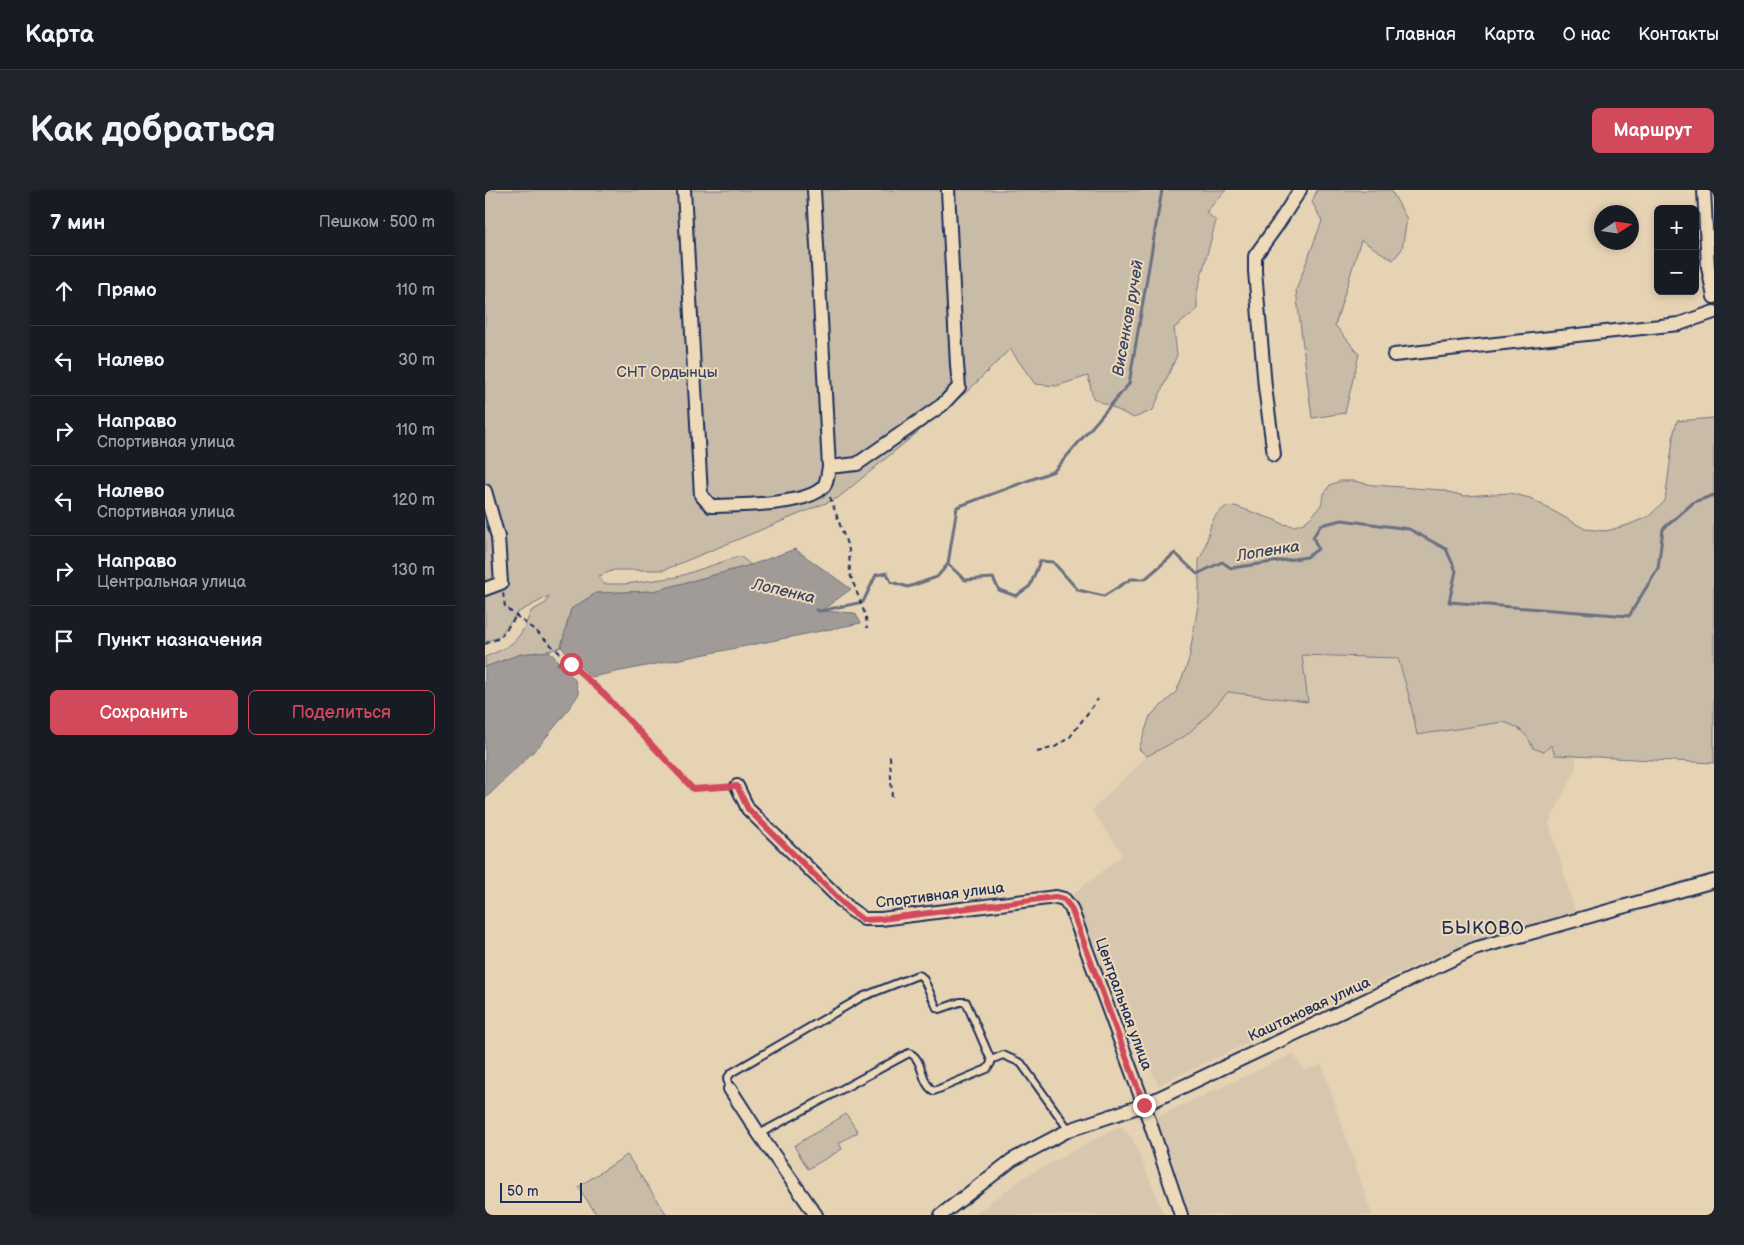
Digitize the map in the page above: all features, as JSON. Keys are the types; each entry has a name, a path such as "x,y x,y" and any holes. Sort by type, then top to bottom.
{"street":[{"path":"684,190 701,495 711,506 774,504 811,495 824,486 829,467 814,190"},
{"path":"829,467 857,464 942,405 959,387 948,190"},
{"path":"1274,455 1265,387 1255,256 1300,190"},
{"path":"1704,190 1708,267 1714,297"},
{"path":"1394,354 1679,324 1714,312"},
{"path":"485,491 498,537 501,583 485,589"},
{"name":"Спортивная улица","path":"737,786 748,809 849,909 863,920 1055,897"},
{"name":"Каштановая улица","path":"941,1215 1012,1160 1069,1130 1144,1105 1474,949 1714,881"},
{"name":"Центральная улица","path":"1055,897 1064,899 1071,908 1144,1105 1181,1215"},
{"path":"730,1089 816,1215"}],"lane":[{"path":"730,1089 727,1079 731,1073 862,997 914,975 921,976 937,1008 940,1009 960,1002 966,1002 991,1060 987,1069 934,1091 928,1087 916,1058 909,1052 759,1134"},
{"path":"991,1060 1003,1055 1021,1062 1069,1130"}],"path":[{"path":"827,490 849,550 851,574 866,617 867,628"},
{"path":"501,583 505,607 557,650 606,696 693,789 737,786"},
{"path":"485,644 500,638 517,615"},
{"path":"1037,752 1055,747 1070,737 1098,699"},
{"path":"890,756 892,799"}],"shaded area":[{"path":"1301,655 1398,658 1409,696 1417,735 1503,722 1522,731 1529,738 1551,745 1556,755 1576,757 1576,769 1549,823 1576,914 1429,959 1158,1085 1071,896 1123,855 1092,810 1147,756 1185,736 1203,720 1228,692 1308,702"},
{"path":"1293,1054 1304,1070 1322,1065 1372,1215 1190,1215 1156,1117"},
{"path":"1120,1126 1133,1139 1164,1215 973,1215 1026,1176"}],"green space":[{"name":"СНТ Ордынцы","path":"485,190 1226,190 1206,212 1216,221 1197,292 1197,310 1174,328 1177,355 1153,410 1134,418 1093,398 1088,376 1056,386 1035,384 1010,349 971,388 838,498 664,570 614,570 599,576 603,584 625,584 677,577 740,556 751,565 654,591 596,593 571,609 561,647 549,651 521,654 485,667 485,657 515,641 531,611 546,603 549,596 517,613 499,637 485,642"},
{"path":"1317,190 1391,190 1407,219 1402,249 1393,260 1361,240 1335,325 1359,354 1345,413 1312,418 1296,290 1322,221 1312,202"},
{"path":"1714,418 1714,763 1555,755 1551,745 1544,752 1533,748 1528,738 1521,731 1503,722 1417,735 1409,696 1398,658 1302,655 1308,702 1228,692 1203,720 1185,736 1147,756 1139,749 1150,716 1176,692 1185,671 1189,659 1199,599 1199,560 1205,548 1211,524 1216,515 1225,507 1235,506 1283,524 1294,526 1304,523 1313,515 1321,505 1324,494 1330,485 1340,481 1353,481 1374,485 1441,490 1464,496 1509,493 1530,498 1585,529 1606,531 1628,525 1649,516 1665,501 1677,421"},
{"path":"846,1114 858,1132 839,1143 842,1149 808,1169 794,1146"},
{"path":"627,1155 667,1215 597,1215 578,1187"}],"water":[{"path":"795,549 851,589 821,611 855,613 861,623 591,677 561,647 571,609 596,593 654,591 751,565"},
{"path":"549,651 575,680 579,694 538,747 485,799 485,667 521,654"}],"waterway":[{"name":"Висенков ручей","path":"948,564 957,507 1054,471 1129,384 1162,190"},
{"name":"Лопенка","path":"816,610 820,611 863,602 876,575 887,573 891,582 908,587 937,577 948,564 965,580 993,578 999,590 1016,596 1030,586 1040,561 1053,562 1078,590 1104,596 1131,579 1145,579 1175,553 1197,574 1222,562 1231,568 1307,557 1318,549 1313,537 1321,525 1342,520 1409,529 1446,549 1456,571 1449,602 1629,616 1658,568 1663,529 1694,502 1714,495"},
{"name":"Лопенка","path":"558,664 570,653"}],"district":[{"name":"БЫКОВО","path":"1483,928"}],"route":[{"path":"571,664 606,696 693,789 737,786 741,798 748,809 849,909 863,920 1055,897 1064,899 1071,908 1144,1105"}]}
